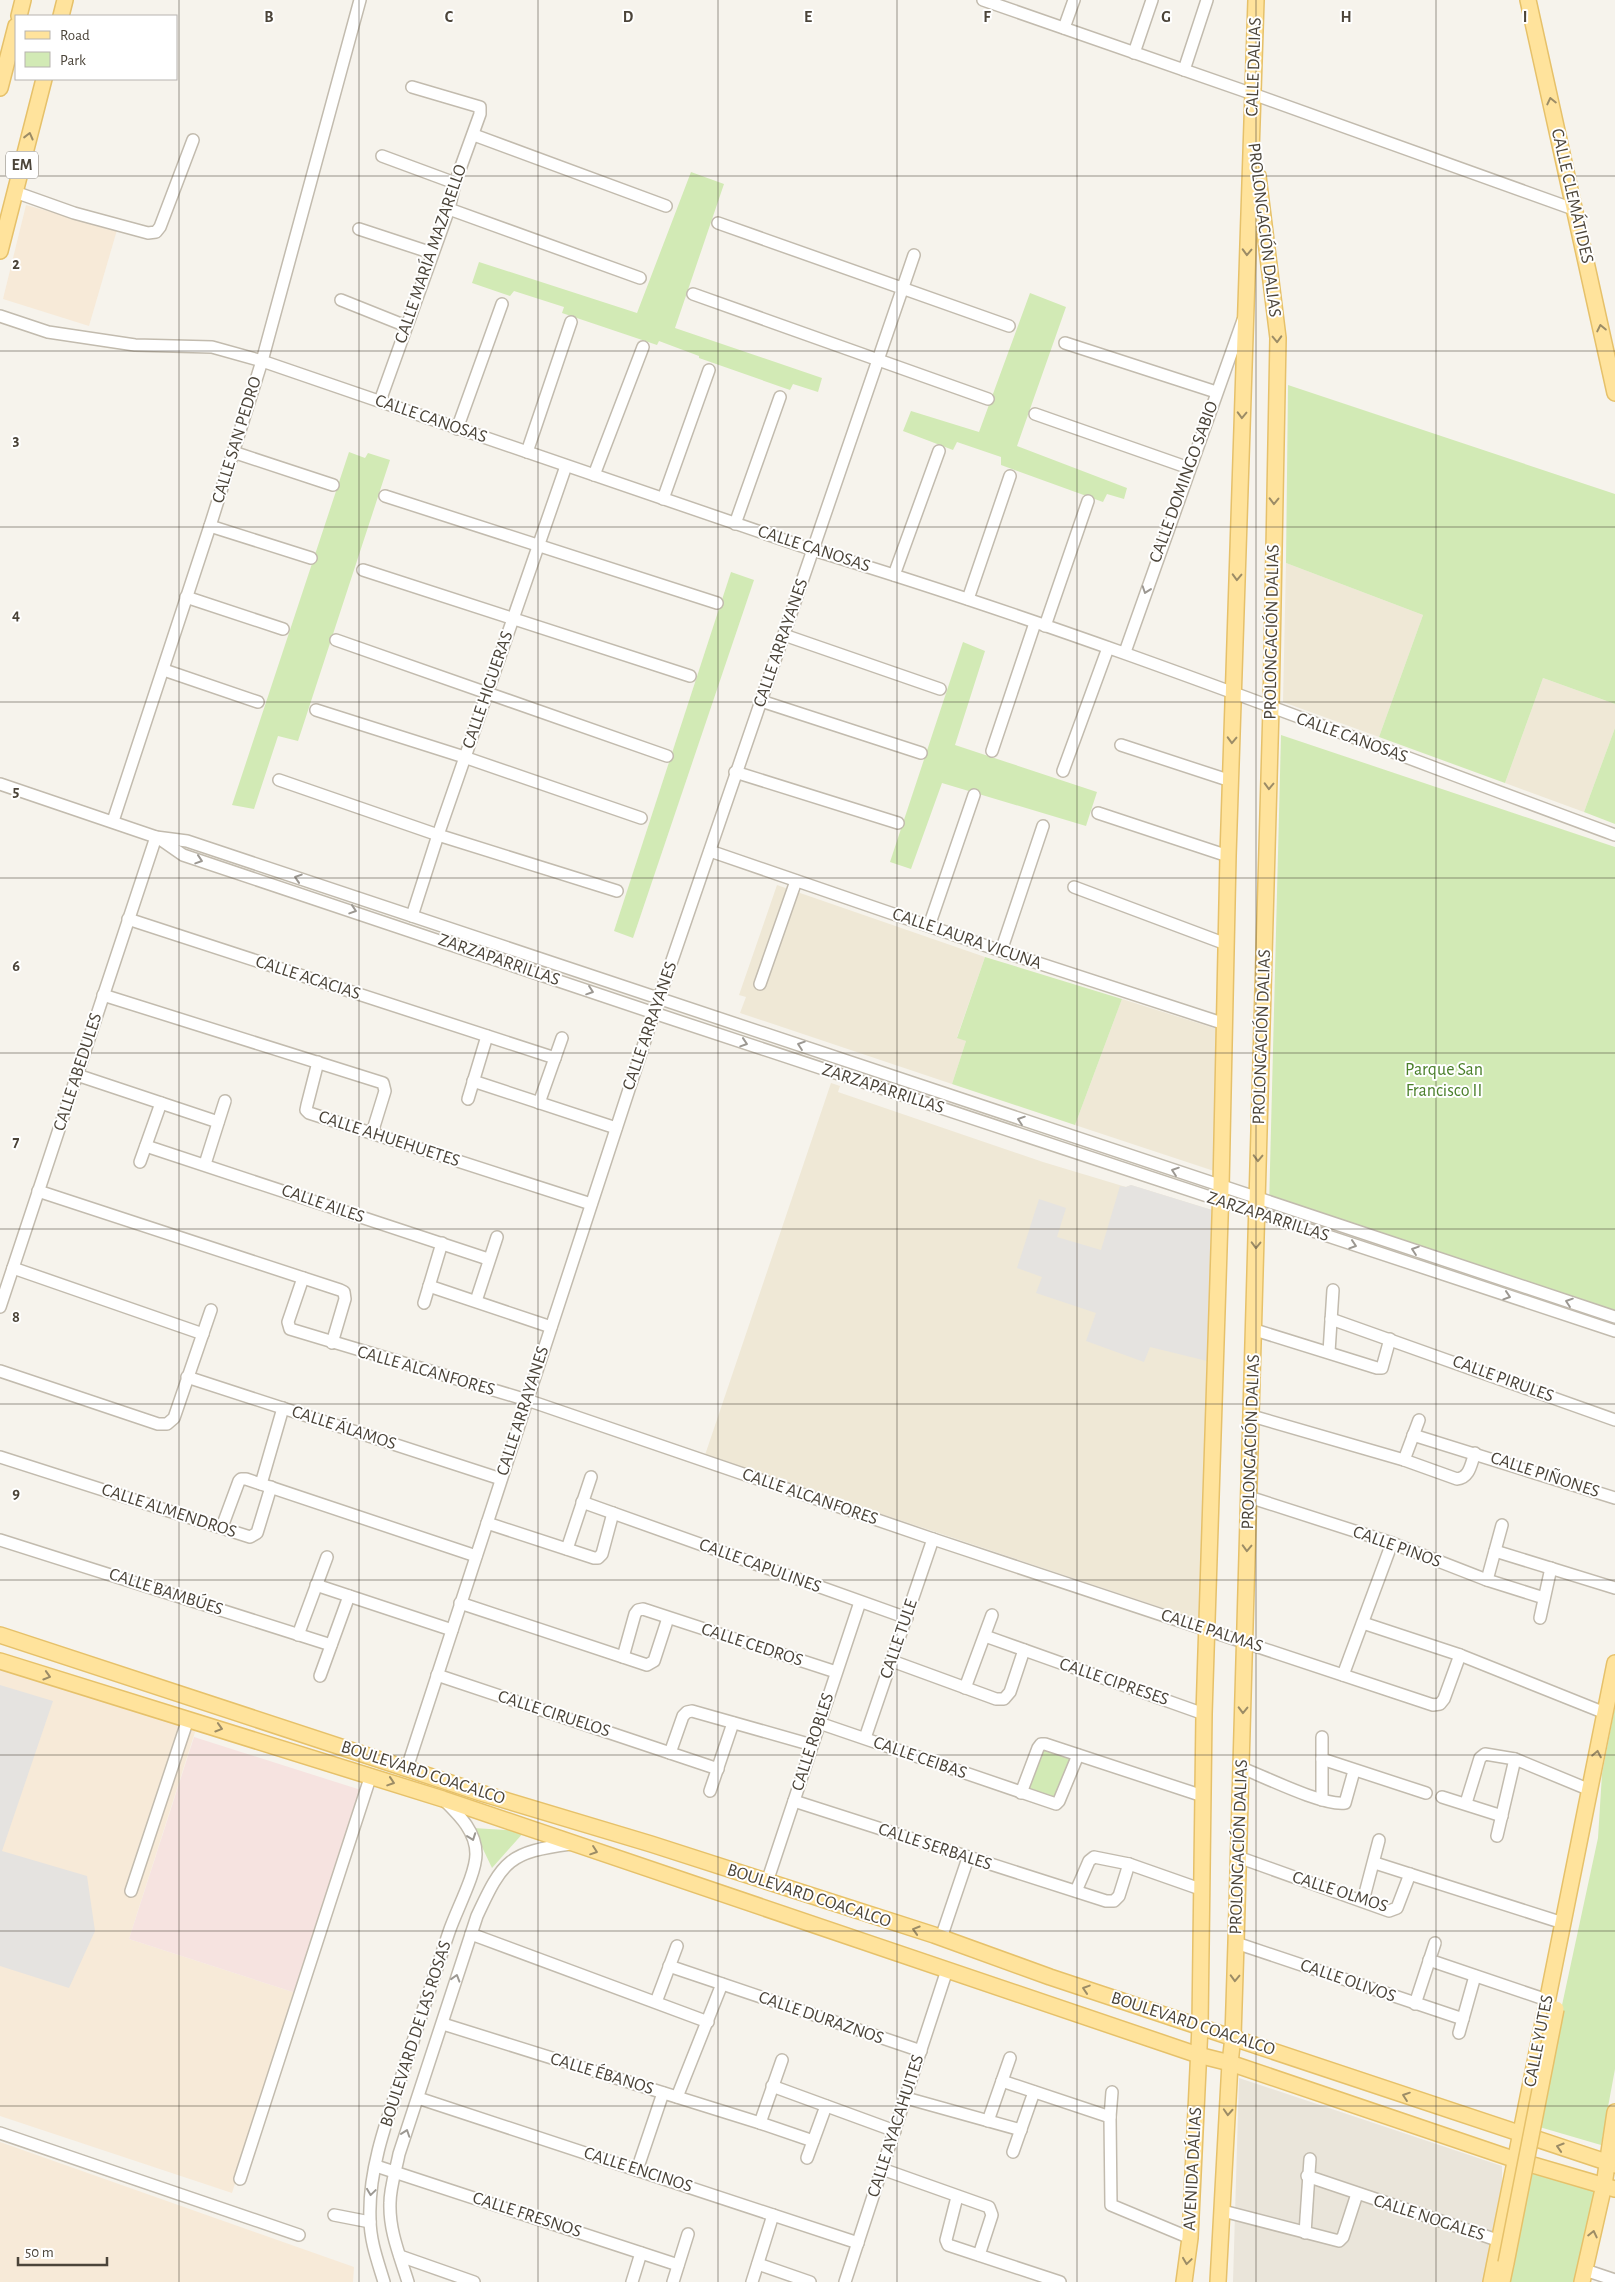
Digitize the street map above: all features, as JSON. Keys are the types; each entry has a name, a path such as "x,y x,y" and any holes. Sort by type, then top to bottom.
{"main road":[{"path":"61,15 65,0"},
{"name":"CALLE DALIAS","path":"1252,134 1256,0"},
{"name":"CALLE CLEMÁTIDES","path":"1528,0 1615,393"},
{"path":"0,88 15,30"},
{"name":"EM","path":"0,251 44,80"},
{"name":"PROLONGACIÓN DALIAS","path":"1198,2055 1204,1714 1221,1194 1230,781 1252,134"},
{"name":"PROLONGACIÓN DALIAS","path":"1230,2063 1233,2037 1255,1330 1271,708 1278,338 1252,134"},
{"name":"BOULEVARD COACALCO","path":"0,1635 481,1793 651,1844 941,1938 1050,1977 1520,2135 1611,2163"},
{"name":"BOULEVARD COACALCO","path":"0,1661 443,1798 573,1844 1198,2055 1230,2063 1516,2160 1609,2187"},
{"name":"CALLE YUTES","path":"1502,2282 1551,2004 1563,1923 1615,1663"},
{"path":"261,1721 283,1748"},
{"path":"304,1754 341,1746"},
{"name":"CALLE YUTES","path":"1491,2282 1520,2135 1580,1880 1589,1795"},
{"name":"AVENIDA DÁLIAS","path":"1184,2282 1190,2238 1198,2055"},
{"name":"AVENIDA DÁLIAS","path":"1218,2282 1230,2063"},
{"path":"1583,2276 1609,2187 1615,2112"}],"street":[{"name":"CALLE SAN PEDRO","path":"113,822 164,670 262,362 360,0"},
{"path":"983,0 1004,3 1064,28 1576,210"},
{"path":"1064,28 1074,0"},
{"path":"1134,53 1152,0"},
{"path":"1184,70 1207,0"},
{"name":"CALLE MARÍA MAZARELLO","path":"380,401 449,209 455,182 474,135 480,106 412,87"},
{"path":"474,135 666,206"},
{"path":"15,192 74,212 148,233 156,232 160,227 192,140"},
{"path":"382,156 455,182"},
{"path":"449,209 640,278"},
{"path":"718,222 1009,326"},
{"path":"360,229 432,253"},
{"name":"CALLE ARRAYANES","path":"407,1768 659,998 735,772 914,256"},
{"path":"693,294 988,399"},
{"path":"341,300 406,326"},
{"path":"458,429 502,304"},
{"name":"CALLE DOMINGO SABIO","path":"1125,652 1245,313"},
{"name":"CALLE CANOSAS","path":"0,316 48,332 135,345 212,347 262,362 735,524 894,574 1108,648 1125,652 1233,694 1615,835"},
{"path":"527,452 571,322"},
{"path":"1065,343 1216,392"},
{"path":"594,475 643,347"},
{"path":"663,499 710,370"},
{"path":"735,524 780,397"},
{"path":"1035,414 1189,468"},
{"path":"894,574 939,451"},
{"path":"234,452 333,486"},
{"name":"CALLE HIGUERAS","path":"412,916 438,835 566,466"},
{"path":"968,599 1010,476"},
{"path":"385,496 717,603"},
{"path":"992,751 1088,501"},
{"path":"210,526 311,558"},
{"path":"363,570 690,676"},
{"path":"186,597 283,629"},
{"path":"784,634 940,689"},
{"path":"336,640 667,756"},
{"path":"1063,771 1108,648"},
{"path":"164,670 258,702"},
{"path":"761,701 921,753"},
{"path":"316,710 641,818"},
{"path":"1121,744 1230,781"},
{"path":"735,772 898,823"},
{"path":"279,780 438,835 616,891"},
{"name":"ZARZAPARRILLAS","path":"0,784 156,837 188,841 659,998 1221,1194 1257,1214 1615,1331"},
{"path":"928,926 974,795"},
{"path":"1098,814 1228,856"},
{"path":"1001,951 1043,826"},
{"name":"ZARZAPARRILLAS","path":"156,837 183,854 654,1013 1221,1194 1257,1197 1615,1317"},
{"name":"CALLE ABEDULES","path":"0,1307 156,837"},
{"name":"CALLE LAURA VICUNA","path":"710,851 1001,951 1225,1024"},
{"path":"760,984 796,881"},
{"path":"1074,887 1226,944"},
{"name":"CALLE ACACIAS","path":"128,919 554,1058"},
{"path":"103,995 383,1084 385,1091 372,1133"},
{"path":"468,1099 487,1036"},
{"path":"539,1103 562,1038"},
{"name":"CALLE AHUEHUETES","path":"318,1062 306,1110 309,1113 591,1204"},
{"path":"77,1075 218,1122"},
{"path":"473,1081 616,1128"},
{"path":"205,1164 225,1101"},
{"path":"140,1162 161,1103"},
{"name":"CALLE AILES","path":"146,1146 488,1259"},
{"path":"38,1191 340,1290 345,1295 332,1343"},
{"path":"476,1301 497,1236"},
{"path":"424,1303 442,1243"},
{"path":"13,1268 203,1334"},
{"name":"CALLE ALCANFORES","path":"303,1278 288,1327 332,1343 527,1400 933,1539"},
{"path":"429,1286 551,1327"},
{"path":"1329,1352 1333,1290"},
{"path":"0,1371 158,1424 167,1424 174,1418 211,1310"},
{"name":"CALLE PIRULES","path":"1331,1319 1615,1420"},
{"path":"1255,1330 1377,1368 1382,1368 1390,1339"},
{"name":"CALLE ÁLAMOS","path":"187,1377 501,1479"},
{"path":"266,1486 284,1408"},
{"name":"CALLE PIÑONES","path":"1252,1416 1404,1460 1457,1479 1463,1479 1468,1475 1475,1453"},
{"path":"1404,1460 1419,1420"},
{"name":"CALLE PIÑONES","path":"1413,1435 1615,1498"},
{"name":"CALLE ALMENDROS","path":"0,1457 250,1537 256,1533 266,1486"},
{"path":"222,1527 239,1482 246,1478 476,1556"},
{"path":"567,1550 591,1478"},
{"name":"CALLE PINOS","path":"1249,1497 1392,1544 1488,1580 1544,1598"},
{"name":"CALLE CAPULINES","path":"582,1502 907,1618"},
{"path":"487,1523 567,1550 598,1558 602,1554 613,1513"},
{"path":"1488,1580 1502,1525"},
{"name":"CALLE PALMAS","path":"933,1539 1433,1705 1440,1704 1444,1699 1460,1655"},
{"name":"CALLE TULE","path":"865,1738 933,1539"},
{"name":"CALLE BAMBÚES","path":"0,1540 331,1645"},
{"path":"1343,1676 1392,1544"},
{"path":"1495,1551 1615,1588"},
{"path":"298,1635 327,1557"},
{"path":"1540,1618 1551,1568"},
{"path":"316,1585 452,1630"},
{"path":"320,1676 349,1596"},
{"name":"CALLE ROBLES","path":"767,1882 860,1602"},
{"path":"460,1603 623,1657 652,1664 668,1618"},
{"name":"CALLE CEDROS","path":"623,1657 638,1610 643,1609 836,1672"},
{"path":"965,1688 992,1616"},
{"path":"1363,1623 1460,1655 1605,1713"},
{"name":"CALLE CIPRESES","path":"985,1636 1204,1714"},
{"path":"892,1661 996,1699 1004,1699 1010,1692 1024,1650"},
{"name":"CALLE CIRUELOS","path":"437,1675 718,1769"},
{"path":"670,1753 683,1716 687,1712 692,1711 812,1745"},
{"path":"131,1891 188,1719"},
{"path":"710,1791 733,1723"},
{"name":"CALLE CEIBAS","path":"819,1723 1056,1804 1059,1801 1078,1755"},
{"path":"1322,1738 1322,1800"},
{"path":"1021,1793 1041,1744 1203,1796"},
{"path":"1466,1803 1480,1758 1485,1754 1491,1753 1515,1759 1589,1795"},
{"path":"1322,1759 1426,1793"},
{"path":"1497,1836 1515,1759"},
{"path":"1242,1768 1322,1800 1346,1803 1354,1771"},
{"path":"240,2179 371,1775"},
{"path":"1442,1797 1466,1803 1502,1816"},
{"name":"BOULEVARD DE LAS ROSAS","path":"384,2282 370,2222 370,2204 376,2166 386,2123 454,1916 474,1865 476,1854 469,1828 443,1798"},
{"name":"CALLE SERBALES","path":"794,1801 1106,1901 1114,1901 1119,1896 1129,1864"},
{"path":"1363,1901 1375,1862 1379,1840"},
{"name":"BOULEVARD DE LAS ROSAS","path":"408,2282 390,2219 390,2201 395,2171 471,1934 489,1891 503,1868 514,1859 526,1853 542,1848 573,1844"},
{"path":"1076,1891 1089,1861 1094,1857 1129,1864 1202,1890"},
{"name":"CALLE OLMOS","path":"1238,1857 1393,1911 1397,1908 1410,1874"},
{"path":"941,1938 968,1858"},
{"path":"1375,1862 1563,1923"},
{"path":"471,1934 708,2022"},
{"name":"CALLE OLIVOS","path":"1236,1943 1415,2004 1435,1943"},
{"path":"656,2002 677,1946"},
{"path":"1429,1960 1551,2004"},
{"name":"CALLE DURAZNOS","path":"669,1966 921,2052"},
{"name":"CALLE AYACAHUITES","path":"845,2282 948,1970"},
{"path":"1459,2034 1475,1976"},
{"path":"677,2097 722,1984"},
{"path":"1415,2004 1462,2019"},
{"name":"CALLE ÉBANOS","path":"443,2024 813,2141"},
{"path":"988,2121 1010,2058"},
{"path":"760,2123 782,2060"},
{"path":"1002,2080 1110,2117"},
{"path":"772,2086 895,2131"},
{"path":"1013,2152 1034,2092"},
{"path":"1112,2092 1110,2117 1111,2204 1190,2238"},
{"path":"637,2170 663,2093"},
{"name":"CALLE ENCINOS","path":"418,2098 858,2243"},
{"path":"906,2098 1020,2130"},
{"path":"807,2158 826,2106"},
{"path":"0,2132 299,2235"},
{"path":"1305,2233 1307,2176 1310,2158"},
{"name":"CALLE FRESNOS","path":"376,2166 678,2264"},
{"path":"882,2170 989,2207 992,2211 979,2254"},
{"name":"CALLE NOGALES","path":"1307,2176 1500,2241"},
{"name":"CALLE NOGALES","path":"1223,2211 1339,2241 1343,2238 1357,2194"},
{"path":"957,2196 946,2240 948,2245 1060,2282"},
{"path":"752,2282 773,2214"},
{"path":"334,2215 370,2222"},
{"path":"673,2282 688,2234"},
{"path":"632,2282 641,2253"},
{"path":"400,2256 474,2282"},
{"path":"758,2264 810,2282"},
{"path":"1583,2276 1615,2280"}],"shaded area":[{"path":"26,205 117,230 89,326 3,299"},
{"path":"1286,563 1423,615 1379,737 1283,702"},
{"path":"1543,678 1615,704 1615,728 1584,812 1505,783"},
{"path":"777,885 985,957 957,1037 966,1041 952,1084 740,1013 746,997 739,995"},
{"path":"1122,999 1217,1029 1214,1171 1075,1125"},
{"path":"831,1083 840,1086 838,1092 1043,1162 1126,1187 1131,1185 1212,1210 1203,1482 1202,1621 705,1455"},
{"path":"1131,1185 1212,1210 1207,1361 1150,1347 1144,1362 1086,1341 1096,1313 1036,1293 1042,1277 1017,1268 1039,1199 1066,1208 1057,1237 1101,1250 1120,1186 1126,1187"},
{"path":"0,1669 196,1729 129,1939 296,1993 232,2193 0,2116"},
{"path":"0,1685 53,1701 2,1851 87,1876 95,1931 69,1988 0,1966"},
{"path":"194,1737 361,1790 296,1993 129,1939"},
{"path":"1239,2078 1502,2166 1502,2183 1483,2282 1233,2282"},
{"path":"0,2142 354,2267 353,2282 0,2282"}],"green space":[{"path":"691,172 724,184 675,328 822,378 818,392 793,384 790,390 699,358 699,356 659,341 657,345 562,313 564,307 514,291 510,296 472,283 479,262 637,313"},
{"path":"1030,293 1066,307 1017,446 1127,488 1124,499 1107,494 1103,502 1001,465 1001,457 957,442 953,450 903,431 911,411 979,432"},
{"path":"1288,385 1615,494 1615,704 1543,678 1505,783 1379,737 1423,615 1286,563"},
{"path":"349,452 365,458 368,453 390,460 298,741 278,736 254,809 232,805"},
{"path":"731,572 754,580 633,938 614,931"},
{"path":"963,642 985,651 955,745 1097,792 1086,826 942,783 911,869 890,862"},
{"path":"1615,728 1615,824 1584,812"},
{"name":"Parque San Francisco II","path":"1281,735 1615,847 1615,1316 1269,1207"},
{"path":"985,957 1122,999 1075,1125 952,1084 966,1041 957,1038"},
{"path":"1615,1707 1615,2069 1601,2145 1536,2126 1598,1838 1602,1774"},
{"path":"1044,1746 1075,1755 1055,1801 1024,1790"},
{"path":"473,1828 525,1831 492,1868"},
{"path":"1528,2171 1595,2191 1575,2282 1506,2282"}]}
